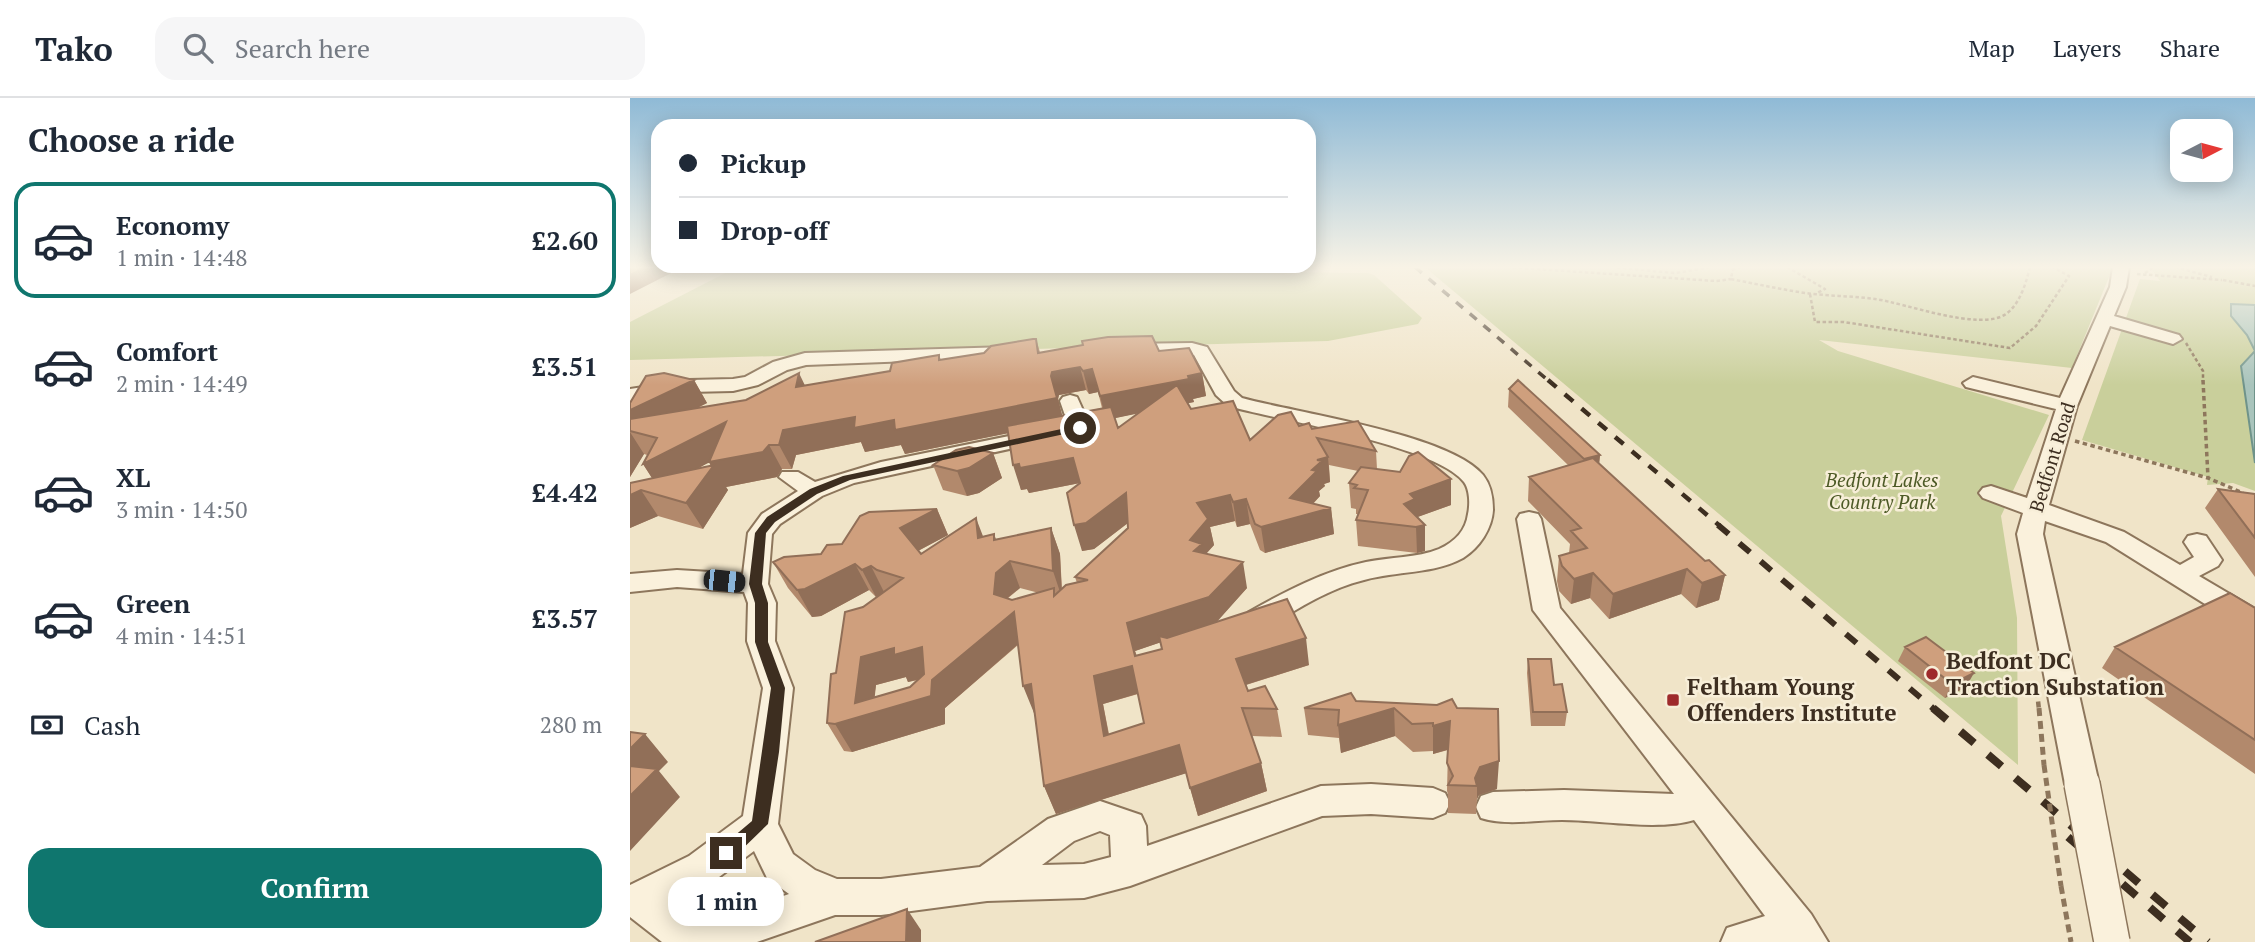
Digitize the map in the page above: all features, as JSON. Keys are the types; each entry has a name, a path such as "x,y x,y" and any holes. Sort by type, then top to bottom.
{"street":[{"name":"Bedfont Road","path":"2110,306 2067,405 2035,508 2030,534 2112,942"},
{"path":"2104,318 2178,340"},
{"path":"1108,351 1192,348 1201,351 1226,395 1235,402 1419,449 1457,464 1474,479 1480,495 1480,520 1469,541 1446,555 1356,573 1317,587 1237,629"},
{"path":"751,381 780,366 805,359 1024,353"},
{"path":"630,395 689,386 784,380"},
{"path":"1973,383 2067,405"},
{"path":"835,897 802,882 780,866 760,824 778,688 761,642 762,603 755,584 760,533 771,519 814,491 846,478 1080,428 1070,401"},
{"path":"790,477 814,491"},
{"path":"1991,493 2115,537 2182,585 2255,622"},
{"path":"1529,519 1547,610 1699,800 1802,935"},
{"path":"2182,585 2209,560 2197,542"},
{"path":"630,583 648,579 692,579 755,584"},
{"path":"634,900 688,938 762,922 835,897 881,897 987,884 1084,881 1130,869 1321,801 1371,799 1433,803"},
{"path":"1493,807 1620,799 1690,807 1699,800"},
{"path":"987,884 1061,830 1100,816 1128,826 1130,869"},
{"path":"634,900 680,883 726,853 760,824"},
{"path":"1741,942 1802,935"}],"path":[{"path":"1813,306 1815,323 1844,322 2010,348 2021,342 2049,306"},
{"path":"1905,306 1942,316 1988,319 2005,315 2013,306"},
{"path":"2178,340 2203,371 2208,478"},
{"path":"2074,441 2208,478 2243,493"},
{"path":"2044,765 2071,942"}],"green space":[{"path":"660,306 1409,306 1422,318 1418,324 1328,341 630,360 630,322"},
{"name":"Bedfont Lakes Country Park","path":"1472,306 2097,306 2072,368 1819,340 1838,351 2049,415 2001,516 2017,618 2018,765"},
{"path":"2130,306 2255,306 2255,491 2233,483 2207,485 2208,477 2082,440"}],"water":[{"path":"2231,306 2255,306 2255,351 2247,335 2231,316"},
{"path":"2255,351 2255,463 2241,366"}],"building":[{"path":"1152,336 1159,351 1189,348 1202,373 1188,376 1189,379 1100,396 1092,369 1083,371 1080,367 1063,370 1052,372 1051,376 1057,398 895,430 894,420 854,428 855,417 783,430 779,445 769,445 763,452 709,462 726,422 643,464 657,438 630,431 630,419 746,400 799,373 796,387 890,371 892,363 939,355 939,360 984,353 991,346 1033,339 1036,339 1038,353 1083,345 1082,341 1108,337"},
{"path":"664,373 694,380 630,410 630,403 646,376"},
{"path":"1518,380 1600,455 1584,459 1509,389"},
{"path":"1177,385 1191,409 1233,401 1250,440 1278,415 1291,412 1299,426 1309,423 1312,429 1358,421 1376,451 1317,438 1328,457 1317,460 1322,461 1312,470 1317,471 1290,498 1331,508 1261,527 1255,524 1246,499 1233,502 1230,495 1197,503 1208,519 1190,540 1202,544 1194,551 1243,562 1209,597 1127,623 1135,656 1162,649 1159,636 1167,638 1287,599 1306,638 1236,659 1248,691 1265,686 1277,709 1242,708 1261,763 1190,788 1179,745 1044,786 1031,684 1023,686 1014,612 932,680 931,696 835,724 827,723 831,674 836,673 845,612 863,607 903,578 871,566 862,570 855,564 805,589 797,590 773,562 784,557 821,554 827,545 842,544 860,516 869,512 937,509 900,528 921,554 976,518 978,538 994,534 994,540 1051,528 1053,571 1010,561 996,573 994,594 1012,600 1054,588 1054,596 1066,585 1088,580 1075,577 1128,528 1126,493 1086,523 1074,525 1067,493 1080,483 1073,458 1020,468 1019,464 1013,465 1007,426 1111,407 1118,428","holes":["922,647 924,674 910,687 855,703 861,657 894,648 894,655","1132,666 1144,723 1104,736 1094,676"]},
{"path":"969,447 993,453 969,468 957,471 933,465 956,450"},
{"path":"1418,452 1451,479 1410,494 1415,499 1404,504 1425,525 1416,527 1356,520 1368,490 1354,488 1357,485 1349,483 1361,467 1400,472 1409,456"},
{"path":"1593,458 1705,561 1709,560 1725,575 1702,583 1687,569 1613,594 1593,573 1574,579 1562,566 1559,556 1587,548 1571,531 1581,528 1529,477"},
{"path":"714,465 686,503 641,490 630,495 630,483"},
{"path":"2218,489 2255,494 2255,538"},
{"path":"2230,593 2255,608 2255,740 2115,647"},
{"path":"1926,637 1974,673 1952,684 1905,647"},
{"path":"1528,659 1551,659 1554,685 1562,684 1567,712 1533,712"},
{"path":"1351,693 1356,701 1437,705 1452,699 1457,708 1498,709 1499,761 1480,767 1475,778 1477,786 1448,785 1453,776 1447,763 1450,721 1433,726 1433,723 1412,724 1394,708 1338,725 1339,710 1304,708"},
{"path":"630,732 645,734 630,749"},
{"path":"630,766 657,769 630,796"},
{"path":"907,909 906,942 815,942"}],"railway":[{"path":"1461,306 1550,382"},
{"path":"1548,380 1720,526"},
{"path":"1718,525 1935,710"},
{"path":"1933,708 2208,942"},
{"path":"2068,837 2190,942"}],"place":[{"name":"Bedfont DC Traction Substation","path":"1932,674"},
{"name":"Feltham Young Offenders Institute","path":"1673,700"}],"route":[{"path":"726,853 760,824 771,752 778,688 770,660 761,642 762,603 755,584 760,533 771,519 814,491 846,478 1080,428"}]}
